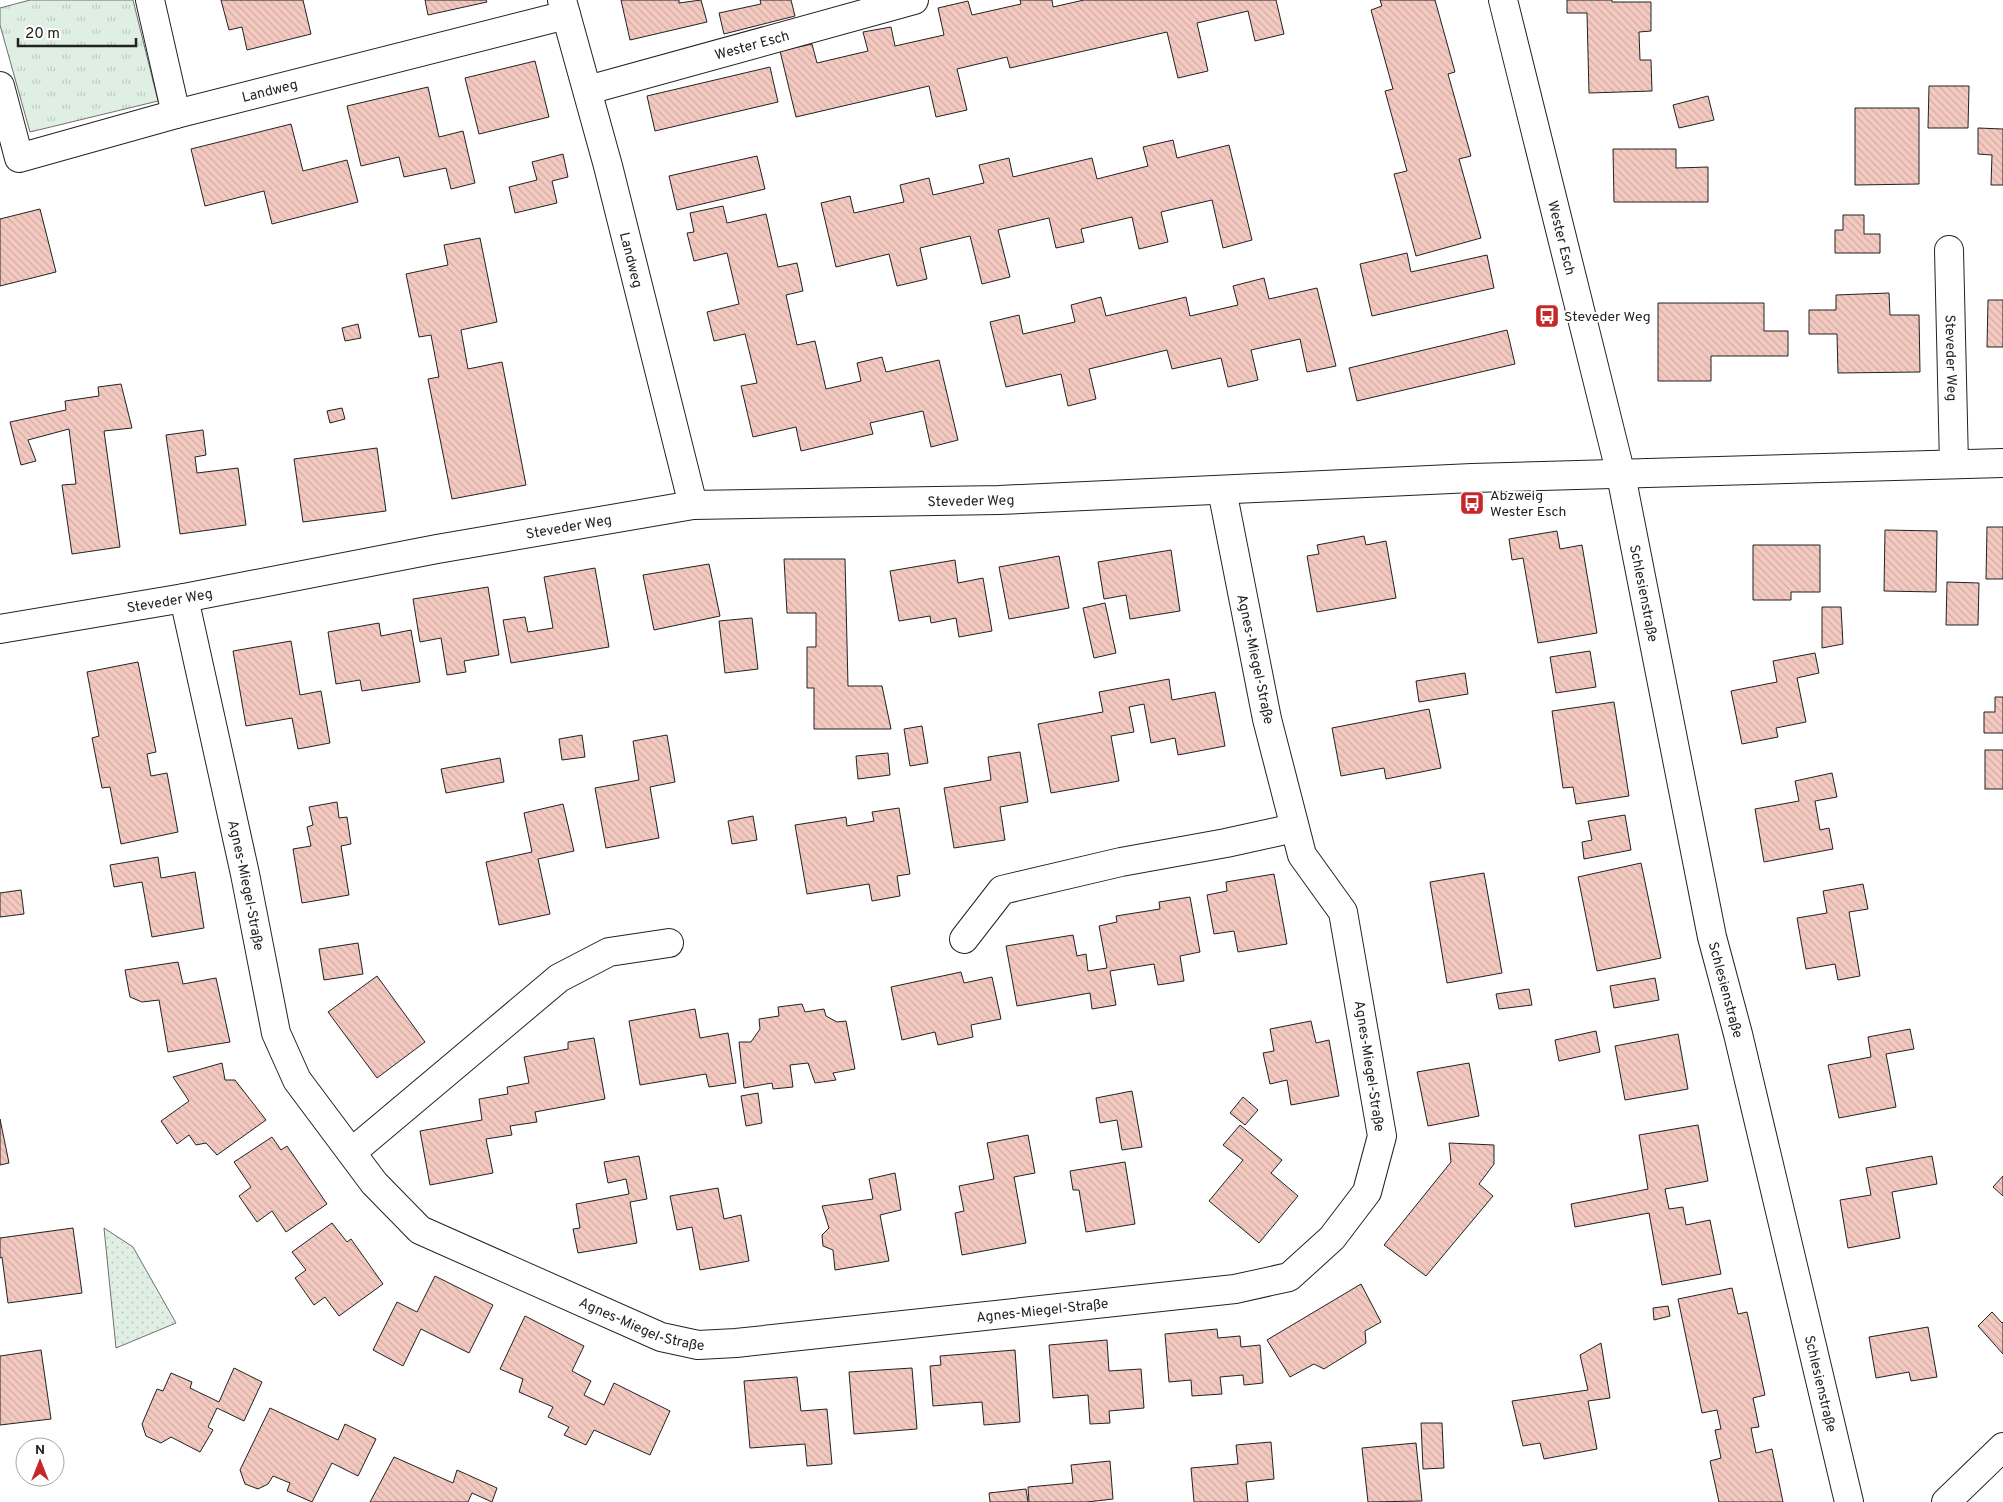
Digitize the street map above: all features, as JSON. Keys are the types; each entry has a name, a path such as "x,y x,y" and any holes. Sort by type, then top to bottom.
{"street":[{"path":"150,0 176,114"},
{"name":"Wester Esch","path":"588,90 914,0"},
{"name":"Wester Esch","path":"1503,0 1621,475"},
{"name":"Landweg","path":"0,86 19,158 564,8 588,90 693,505"},
{"name":"Steveder Weg","path":"1949,250 1954,464"},
{"name":"Steveder Weg","path":"0,629 184,598 437,549 693,505 999,500 1472,478 2003,463"},
{"name":"Schlesienstraße","path":"1621,475 1712,937 1738,1034 1849,1502"},
{"name":"Agnes-Miegel-Straße","path":"184,598 245,874 276,1033 297,1080 374,1183 420,1230 661,1337 698,1344 746,1342 1235,1290 1289,1277 1332,1238 1367,1192 1382,1136 1343,912 1302,855 1294,828 1268,719 1222,490"},
{"path":"964,939 1002,890 1121,862 1226,843 1294,828"},
{"path":"352,1152 559,978 609,952 669,943"},
{"path":"1946,1502 2003,1447"}],"green space":[{"path":"30,0 133,0 158,101 30,132 0,25 0,8"},
{"path":"104,1228 133,1247 176,1323 116,1348"}],"building":[{"path":"221,0 303,0 311,34 247,50 242,27 229,30"},
{"path":"425,0 486,0 487,2 428,15"},
{"path":"621,0 679,0 679,3 701,0 707,22 630,40"},
{"path":"760,0 791,0 795,16 724,34 719,13 761,4"},
{"path":"1020,0 1052,0 1053,7 1084,0 1276,0 1284,34 1255,41 1248,11 1197,23 1208,71 1178,78 1167,32 1010,68 1007,57 957,69 967,110 936,117 929,86 796,117 780,51 812,44 817,63 868,51 863,32 891,27 895,46 944,35 938,8 968,1 972,15 1021,4"},
{"path":"1380,0 1435,0 1455,72 1448,74 1471,156 1459,159 1481,238 1416,256 1394,174 1407,171 1385,91 1393,89 1371,10 1382,6"},
{"path":"1567,0 1651,2 1651,31 1639,32 1640,60 1651,60 1652,91 1589,93 1587,13 1567,13"},
{"path":"535,61 549,117 479,134 465,78"},
{"path":"770,67 778,102 655,131 647,96"},
{"path":"1929,86 1969,86 1968,128 1928,128"},
{"path":"428,87 439,137 463,131 475,183 451,189 446,168 404,177 399,157 361,166 347,106"},
{"path":"1708,96 1714,120 1679,128 1673,105"},
{"path":"1855,108 1919,108 1919,184 1855,185"},
{"path":"291,124 303,171 347,160 358,202 272,224 264,191 205,206 191,149"},
{"path":"1978,128 2003,129 2003,185 1991,185 1992,155 1978,154"},
{"path":"1173,140 1177,158 1229,145 1252,240 1223,248 1212,200 1161,212 1168,242 1139,249 1132,217 1081,229 1084,242 1056,248 1049,218 998,230 1010,277 982,284 970,236 920,248 927,279 897,286 889,254 836,267 821,203 850,196 854,213 904,202 900,185 929,178 933,195 984,183 979,165 1009,158 1013,177 1092,158 1097,179 1148,166 1143,147"},
{"path":"1613,149 1676,149 1676,168 1708,167 1708,202 1614,202"},
{"path":"563,154 568,177 552,181 557,203 515,213 509,187 537,180 532,162"},
{"path":"757,156 765,189 677,210 669,176"},
{"path":"723,206 727,223 766,214 778,267 797,263 803,291 786,295 797,345 815,341 826,389 861,381 857,363 882,357 886,372 939,360 958,440 931,447 923,411 870,423 873,434 801,451 796,427 753,437 741,386 757,383 745,334 714,341 707,312 739,304 727,253 694,261 687,233 694,232 690,213"},
{"path":"40,209 56,272 0,286 0,219"},
{"path":"1843,215 1864,215 1864,234 1880,234 1880,253 1835,253 1835,230 1843,230"},
{"path":"480,238 497,322 461,330 468,369 502,362 526,485 452,499 428,379 439,377 431,335 419,337 406,274 448,265 444,245"},
{"path":"1407,253 1411,272 1487,255 1494,288 1372,316 1360,264"},
{"path":"1264,278 1269,299 1317,288 1336,366 1307,372 1300,339 1251,350 1258,380 1228,387 1221,358 1172,369 1167,350 1089,369 1096,399 1068,406 1061,374 1006,387 990,322 1019,315 1023,334 1075,322 1071,305 1101,297 1106,316 1186,297 1190,316 1238,305 1233,286"},
{"path":"1889,293 1890,315 1919,315 1920,372 1838,373 1837,334 1809,334 1809,310 1836,310 1836,295"},
{"path":"1988,300 2003,300 2003,347 1987,347"},
{"path":"1658,303 1764,303 1764,331 1788,331 1788,356 1711,356 1711,381 1658,381"},
{"path":"358,324 361,338 345,341 342,328"},
{"path":"1507,330 1515,364 1357,401 1349,368"},
{"path":"121,384 132,428 104,431 120,547 72,554 62,485 76,484 69,429 28,440 36,461 21,465 10,422 66,410 65,401 99,396 98,387"},
{"path":"342,408 345,419 330,423 327,411"},
{"path":"203,430 206,455 195,457 197,473 238,468 246,525 180,534 166,435"},
{"path":"377,448 386,511 303,522 294,459"},
{"path":"1987,527 2003,527 2003,579 1986,579"},
{"path":"1885,530 1937,531 1936,592 1884,591"},
{"path":"1557,531 1560,549 1582,545 1597,633 1538,643 1523,558 1512,560 1509,539"},
{"path":"1364,536 1366,545 1386,541 1396,598 1317,612 1307,556 1319,554 1317,545"},
{"path":"1753,545 1820,545 1820,592 1791,592 1791,600 1753,600"},
{"path":"1171,550 1180,611 1130,619 1126,595 1104,599 1098,562"},
{"path":"1059,556 1069,608 1009,619 999,567"},
{"path":"784,559 845,559 848,686 882,686 891,729 814,729 814,688 807,688 807,647 816,647 816,613 787,613"},
{"path":"955,560 958,583 983,578 992,631 959,637 956,618 931,623 930,616 899,621 890,571"},
{"path":"709,564 720,616 654,630 643,575"},
{"path":"595,568 609,647 511,663 503,620 525,617 528,632 553,628 544,577"},
{"path":"1947,582 1979,583 1978,625 1946,625"},
{"path":"488,587 499,655 464,661 466,672 447,675 441,638 420,642 413,599"},
{"path":"1105,603 1116,653 1094,658 1083,608"},
{"path":"1822,607 1841,607 1843,644 1822,648"},
{"path":"752,618 758,669 725,673 719,621"},
{"path":"379,623 381,636 411,630 420,682 362,691 360,680 336,684 328,632"},
{"path":"291,641 300,695 321,691 330,743 298,749 292,718 246,726 233,651"},
{"path":"1590,651 1596,687 1556,693 1550,657"},
{"path":"1815,653 1819,673 1797,678 1806,722 1776,728 1778,737 1742,744 1731,691 1777,682 1773,661"},
{"path":"138,662 156,752 147,754 151,776 167,773 178,832 121,844 110,787 102,788 92,738 99,736 87,672"},
{"path":"1465,673 1468,694 1419,702 1416,681"},
{"path":"1169,679 1172,700 1215,692 1225,746 1178,755 1175,738 1151,743 1144,704 1129,707 1134,732 1111,736 1119,781 1051,793 1038,724 1103,712 1099,692"},
{"path":"1995,697 2003,697 2003,733 1984,733 1984,712 1995,712"},
{"path":"1614,702 1629,796 1576,804 1573,787 1563,788 1552,711"},
{"path":"1429,709 1441,768 1386,779 1384,768 1341,776 1332,728"},
{"path":"922,726 928,763 910,766 904,729"},
{"path":"582,735 585,757 562,760 559,739"},
{"path":"667,735 675,782 650,787 659,838 606,848 595,788 639,780 633,741"},
{"path":"1985,750 2003,750 2003,789 1985,789"},
{"path":"1020,752 1028,802 1000,807 1005,840 954,848 944,788 991,780 988,757"},
{"path":"888,753 890,775 858,779 856,756"},
{"path":"500,758 504,782 446,793 441,769"},
{"path":"1832,773 1837,797 1815,801 1820,830 1829,828 1833,849 1764,862 1755,809 1799,801 1795,781"},
{"path":"337,802 339,818 347,817 351,844 341,846 349,895 302,903 293,849 311,846 307,827 313,825 309,807"},
{"path":"563,804 574,851 538,859 550,914 499,925 486,862 532,852 524,813"},
{"path":"899,808 910,874 897,876 900,896 872,901 869,884 807,894 795,825 846,817 847,826 874,821 872,812"},
{"path":"1625,815 1631,850 1584,859 1582,842 1592,840 1588,821"},
{"path":"753,816 757,840 732,844 728,821"},
{"path":"158,857 161,878 195,872 204,928 152,937 142,882 114,887 110,865"},
{"path":"1641,863 1661,958 1597,971 1578,877"},
{"path":"1484,873 1502,973 1447,983 1430,882"},
{"path":"1274,874 1287,944 1238,952 1234,931 1214,934 1207,895 1227,891 1226,882"},
{"path":"1863,884 1868,909 1849,912 1860,976 1838,980 1835,964 1806,969 1797,918 1827,913 1823,891"},
{"path":"21,890 24,914 0,917 0,893"},
{"path":"1190,897 1200,952 1180,956 1184,981 1158,985 1154,964 1110,971 1116,1005 1092,1009 1090,993 1017,1006 1006,946 1073,935 1077,956 1086,954 1088,971 1107,968 1099,926 1117,922 1116,916 1160,909 1159,902"},
{"path":"358,943 363,974 324,980 319,949"},
{"path":"178,962 183,984 216,978 230,1042 168,1052 159,1000 142,1002 130,997 125,970"},
{"path":"961,972 964,983 992,977 1001,1019 971,1025 973,1037 938,1045 935,1032 902,1040 891,987"},
{"path":"377,976 425,1042 377,1078 328,1012"},
{"path":"1655,978 1659,1000 1614,1008 1610,986"},
{"path":"1529,989 1532,1005 1499,1009 1496,994"},
{"path":"802,1004 805,1012 824,1009 826,1016 837,1022 846,1021 855,1069 833,1073 836,1080 815,1083 808,1063 790,1065 793,1087 773,1089 772,1083 744,1088 739,1042 751,1042 760,1029 759,1019 779,1016 778,1007"},
{"path":"695,1009 700,1038 728,1033 736,1083 709,1087 706,1074 640,1085 629,1021"},
{"path":"1311,1021 1316,1043 1329,1040 1339,1096 1291,1105 1287,1080 1270,1084 1263,1053 1274,1051 1270,1029"},
{"path":"1910,1029 1914,1049 1886,1054 1896,1107 1839,1118 1828,1065 1871,1057 1868,1037"},
{"path":"1596,1031 1600,1052 1559,1061 1555,1040"},
{"path":"1678,1034 1688,1089 1625,1100 1615,1046"},
{"path":"594,1038 605,1099 535,1112 537,1122 510,1126 512,1135 486,1139 493,1173 430,1185 420,1131 482,1120 479,1099 508,1094 507,1087 529,1083 524,1057 568,1049 568,1042"},
{"path":"222,1063 225,1080 235,1080 266,1120 217,1155 206,1143 196,1145 189,1135 177,1144 161,1121 189,1101 173,1077"},
{"path":"1469,1063 1479,1116 1428,1126 1417,1072"},
{"path":"1132,1091 1142,1147 1122,1150 1117,1120 1100,1123 1096,1098"},
{"path":"758,1093 762,1123 746,1126 741,1096"},
{"path":"1243,1097 1258,1110 1245,1125 1230,1113"},
{"path":"0,1119 9,1163 0,1165"},
{"path":"1240,1125 1282,1160 1271,1173 1298,1196 1259,1243 1209,1201 1243,1160 1223,1145"},
{"path":"1698,1125 1708,1181 1665,1189 1669,1209 1683,1207 1686,1225 1710,1220 1721,1274 1662,1285 1649,1213 1575,1227 1571,1204 1648,1189 1639,1135"},
{"path":"1028,1135 1035,1173 1014,1177 1026,1243 962,1255 955,1213 964,1211 959,1186 994,1179 987,1143"},
{"path":"272,1137 281,1150 287,1146 327,1204 286,1232 272,1211 257,1222 239,1196 251,1187 234,1162"},
{"path":"1449,1143 1494,1145 1494,1164 1479,1184 1493,1196 1426,1276 1384,1245 1451,1162"},
{"path":"639,1156 647,1199 630,1202 637,1243 578,1253 573,1229 580,1228 576,1204 629,1194 626,1179 608,1183 604,1162"},
{"path":"1932,1156 1937,1184 1892,1192 1900,1238 1848,1248 1840,1200 1871,1195 1866,1168"},
{"path":"1125,1162 1135,1224 1086,1232 1079,1190 1073,1190 1070,1171"},
{"path":"895,1173 901,1210 880,1215 889,1261 835,1270 833,1250 823,1246 822,1235 829,1228 822,1206 873,1199 869,1179"},
{"path":"2003,1176 2003,1196 1993,1187"},
{"path":"718,1188 724,1219 741,1215 749,1261 700,1270 692,1227 677,1230 670,1196"},
{"path":"332,1223 347,1242 351,1239 383,1284 339,1316 325,1297 314,1305 295,1278 306,1270 292,1252"},
{"path":"73,1228 82,1293 8,1303 2,1257 0,1258 0,1238"},
{"path":"435,1276 493,1305 469,1353 421,1329 403,1366 373,1350 397,1302 417,1312"},
{"path":"1361,1284 1381,1322 1365,1331 1366,1343 1324,1369 1314,1364 1290,1377 1267,1340"},
{"path":"1732,1288 1738,1314 1747,1312 1765,1395 1753,1398 1759,1427 1751,1428 1756,1453 1772,1449 1783,1502 1719,1502 1710,1461 1721,1458 1715,1430 1721,1429 1717,1410 1702,1413 1678,1299"},
{"path":"1668,1306 1670,1316 1654,1320 1653,1308"},
{"path":"1992,1312 2003,1322 2003,1354 1978,1326"},
{"path":"525,1316 584,1346 572,1371 591,1381 584,1395 604,1405 614,1383 670,1411 650,1455 594,1430 586,1445 564,1435 569,1427 548,1417 553,1407 519,1392 523,1379 500,1369"},
{"path":"1928,1327 1937,1377 1911,1381 1909,1372 1876,1378 1869,1337"},
{"path":"1217,1329 1218,1338 1240,1336 1241,1347 1260,1345 1263,1383 1244,1385 1243,1375 1220,1377 1222,1394 1192,1396 1191,1380 1169,1382 1165,1334"},
{"path":"1107,1340 1109,1371 1141,1369 1144,1408 1109,1411 1110,1423 1090,1424 1088,1395 1053,1398 1049,1345"},
{"path":"1601,1343 1610,1398 1588,1401 1597,1449 1544,1459 1540,1443 1523,1446 1512,1401 1588,1390 1580,1355"},
{"path":"41,1350 51,1419 0,1425 0,1356"},
{"path":"1015,1350 1020,1422 984,1425 982,1402 933,1406 930,1366 941,1365 940,1356"},
{"path":"234,1368 262,1382 244,1421 217,1408 208,1427 213,1430 200,1452 171,1437 161,1443 146,1436 142,1424 157,1389 163,1391 171,1373 192,1382 190,1388 219,1402"},
{"path":"912,1368 917,1429 854,1434 849,1372"},
{"path":"797,1377 801,1411 827,1409 832,1464 807,1466 805,1444 750,1448 744,1381"},
{"path":"270,1408 338,1440 345,1424 376,1439 358,1476 332,1463 312,1502 287,1491 290,1483 273,1476 268,1484 258,1489 245,1484 240,1470"},
{"path":"1421,1423 1442,1423 1444,1468 1423,1469"},
{"path":"1271,1442 1274,1479 1246,1482 1248,1502 1194,1502 1191,1468 1238,1464 1236,1445"},
{"path":"1416,1443 1422,1501 1368,1502 1362,1448"},
{"path":"394,1457 453,1483 457,1470 497,1488 492,1502 472,1493 468,1502 370,1502"},
{"path":"1110,1461 1113,1499 1087,1502 1029,1502 1028,1487 1073,1483 1071,1465"},
{"path":"1026,1489 1028,1502 990,1502 989,1493"}],"place":[{"name":"Steveder Weg","path":"1547,316"},
{"name":"Abzweig Wester Esch","path":"1472,503"}]}
